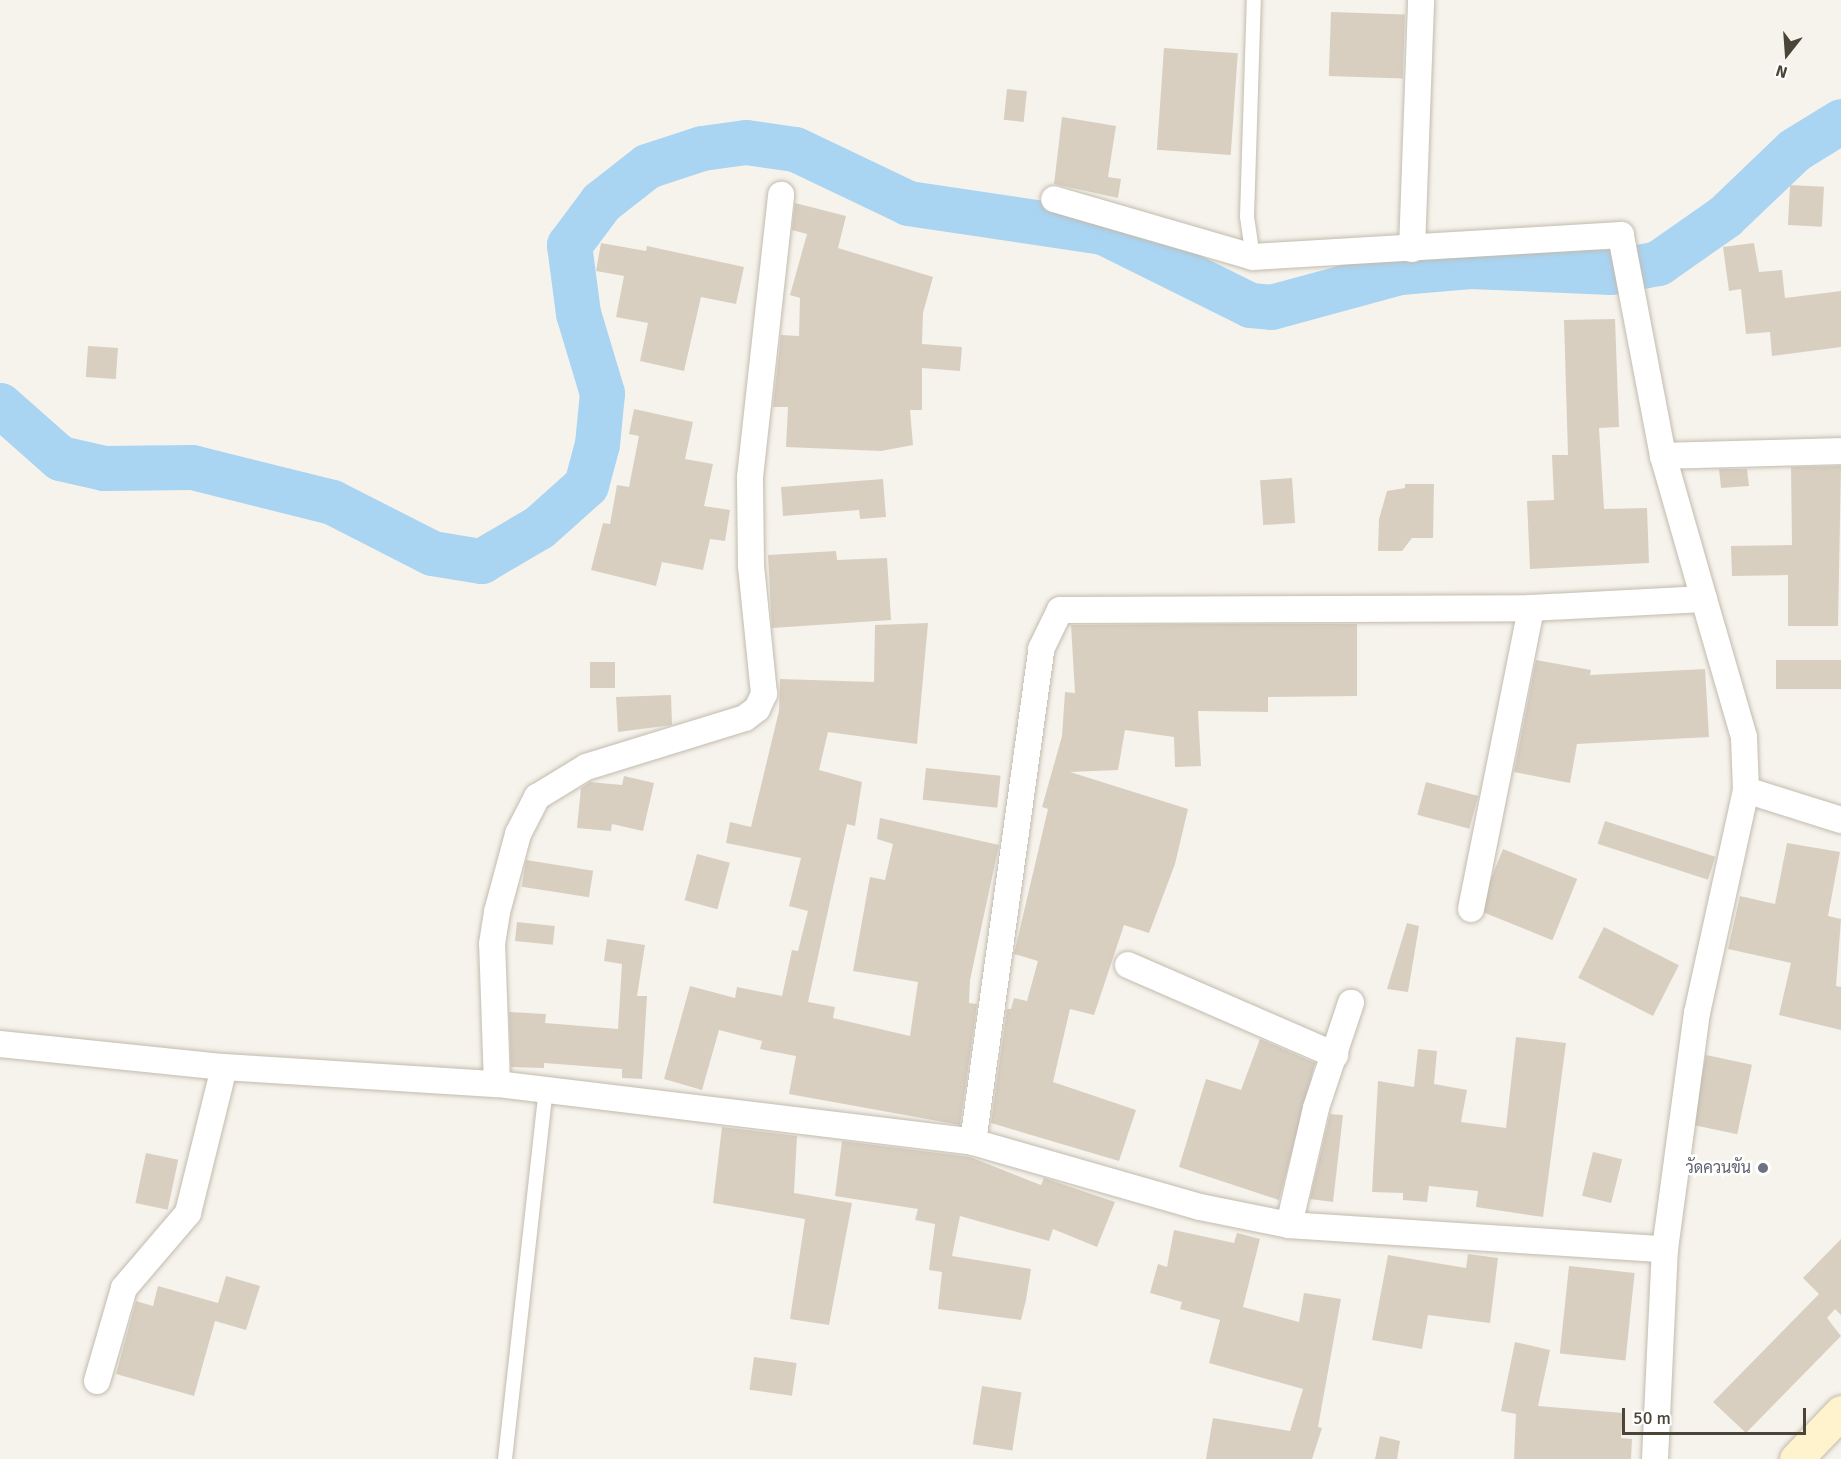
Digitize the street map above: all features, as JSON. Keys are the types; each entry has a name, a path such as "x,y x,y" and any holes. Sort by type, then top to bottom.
{"main road":[{"path":"1796,1459 1841,1412"}],"street":[{"path":"1412,249 1421,0"},
{"path":"497,1084 492,944 496,912 518,834 537,797 586,767 745,718 757,709 764,694 751,565 750,477 781,195"},
{"path":"1054,199 1253,257 1621,235 1663,456 1744,737 1746,790 1697,1013 1665,1249 1656,1459"},
{"path":"1663,456 1841,451"},
{"path":"973,1142 1041,649 1060,610 1532,608 1704,599"},
{"path":"1471,909 1532,608"},
{"path":"1746,790 1841,820"},
{"path":"1128,965 1335,1055"},
{"path":"1289,1225 1300,1168 1351,1003"},
{"path":"0,1044 224,1068 497,1084 973,1142 1200,1207 1289,1225 1665,1249"},
{"path":"97,1381 124,1288 188,1213 224,1068"}],"lane":[{"path":"1253,257 1247,217 1254,0"},
{"path":"505,1459 546,1090"}],"building":[{"path":"1331,12 1405,15 1403,79 1329,76"},
{"path":"1164,48 1238,53 1231,155 1157,150"},
{"path":"1007,89 1027,91 1024,122 1004,120"},
{"path":"1062,117 1116,126 1108,177 1121,179 1118,198 1054,184"},
{"path":"1790,185 1824,187 1822,227 1788,225"},
{"path":"795,203 846,216 838,248 933,277 923,313 922,344 962,347 960,371 922,368 922,410 910,410 913,445 881,451 786,447 788,407 773,407 781,335 799,336 800,298 790,295 807,234 792,230"},
{"path":"601,243 646,251 647,246 744,267 736,304 701,297 684,371 640,361 648,323 616,317 624,276 596,271"},
{"path":"1754,243 1759,272 1782,270 1785,298 1841,291 1841,347 1772,356 1770,332 1746,334 1741,289 1729,291 1723,247"},
{"path":"1615,319 1619,427 1599,428 1604,509 1647,508 1649,563 1530,569 1527,501 1554,500 1552,455 1568,455 1564,320"},
{"path":"88,346 118,348 116,379 86,377"},
{"path":"634,409 693,422 685,459 713,464 704,506 730,510 725,541 710,539 703,570 662,562 656,586 591,570 603,523 610,524 617,485 629,487 639,436 629,434"},
{"path":"1841,466 1838,626 1788,626 1788,575 1732,576 1731,546 1792,545 1791,467"},
{"path":"1719,469 1747,469 1749,486 1721,488"},
{"path":"1292,478 1295,523 1263,525 1260,480"},
{"path":"883,479 886,517 860,519 859,510 783,516 781,487"},
{"path":"1405,484 1434,484 1433,538 1412,538 1402,551 1378,551 1379,519 1387,491 1405,488"},
{"path":"836,551 837,560 887,558 891,620 772,628 768,555"},
{"path":"928,623 917,744 828,732 819,770 862,782 855,826 847,824 808,1002 835,1007 833,1018 910,1036 918,982 853,971 870,877 885,880 893,844 877,839 880,818 999,845 970,980 969,1003 977,1004 960,1125 789,1094 796,1056 760,1049 762,1041 719,1030 702,1090 664,1079 690,986 735,998 737,987 782,996 792,950 798,951 808,911 789,906 801,858 726,843 730,822 751,827 779,711 780,679 874,682 875,625"},
{"path":"1357,624 1357,696 1268,697 1268,712 1198,711 1201,766 1175,767 1174,737 1125,730 1118,770 1070,772 1188,809 1175,864 1149,933 1124,925 1094,1015 1070,1009 1053,1082 1136,1110 1119,1161 991,1123 1007,1009 1011,1009 1014,998 1027,1001 1038,961 1014,954 1048,809 1042,807 1062,736 1065,692 1075,693 1071,625"},
{"path":"1536,660 1591,670 1590,675 1705,669 1709,737 1577,744 1570,783 1514,772"},
{"path":"1776,660 1841,660 1841,689 1776,689"},
{"path":"590,662 615,662 615,688 590,688"},
{"path":"671,695 672,725 618,732 616,697"},
{"path":"926,768 1001,776 997,808 923,800"},
{"path":"624,776 654,783 643,831 612,824 611,831 577,828 581,788 590,782 622,785"},
{"path":"1426,782 1478,796 1469,829 1417,815"},
{"path":"1605,821 1715,857 1708,880 1598,844"},
{"path":"1787,843 1840,852 1828,916 1841,919 1836,986 1841,987 1841,1030 1779,1015 1791,963 1728,949 1740,896 1775,904"},
{"path":"1503,849 1577,879 1552,940 1478,910"},
{"path":"697,854 730,863 717,909 685,900"},
{"path":"526,860 593,871 589,897 522,887"},
{"path":"517,922 555,926 553,945 515,941"},
{"path":"1407,923 1419,926 1408,992 1387,989"},
{"path":"1604,927 1679,965 1653,1016 1578,978"},
{"path":"607,939 645,945 637,996 647,996 642,1079 622,1078 622,1069 544,1063 544,1068 511,1067 509,1012 546,1014 545,1023 618,1029 622,964 604,961"},
{"path":"1516,1037 1566,1043 1543,1217 1476,1207 1478,1191 1429,1186 1427,1202 1403,1200 1403,1193 1372,1192 1378,1081 1414,1087 1418,1049 1437,1051 1434,1084 1467,1090 1461,1122 1506,1128"},
{"path":"1260,1039 1315,1063 1279,1200 1179,1167 1206,1079 1241,1090"},
{"path":"1706,1055 1752,1065 1737,1134 1691,1124"},
{"path":"1330,1114 1343,1115 1333,1202 1310,1199"},
{"path":"722,1127 797,1136 794,1193 852,1203 829,1325 790,1319 805,1219 713,1203"},
{"path":"842,1141 970,1157 1041,1185 1044,1178 1115,1202 1097,1247 1053,1229 1049,1241 960,1216 952,1256 1031,1269 1026,1300 1021,1320 938,1309 942,1272 929,1270 935,1224 915,1220 918,1209 835,1196"},
{"path":"1593,1152 1622,1159 1611,1203 1582,1196"},
{"path":"146,1153 178,1160 168,1210 135,1203"},
{"path":"1174,1230 1234,1243 1237,1233 1260,1239 1243,1307 1299,1322 1304,1293 1341,1299 1318,1427 1322,1428 1312,1459 1206,1459 1213,1418 1290,1431 1303,1389 1209,1363 1220,1320 1180,1309 1182,1302 1150,1293 1158,1264 1167,1267"},
{"path":"1841,1239 1841,1315 1835,1309 1827,1318 1841,1336 1746,1433 1713,1402 1819,1294 1803,1278"},
{"path":"1468,1254 1498,1258 1490,1323 1428,1315 1422,1349 1372,1340 1388,1255 1466,1268"},
{"path":"1569,1266 1635,1273 1625,1360 1560,1354"},
{"path":"226,1276 260,1286 246,1330 215,1321 194,1396 116,1374 136,1301 153,1306 158,1286 218,1303"},
{"path":"1515,1342 1550,1350 1538,1406 1623,1413 1621,1438 1632,1439 1631,1459 1514,1459 1516,1414 1501,1411"},
{"path":"754,1357 797,1363 792,1396 749,1390"},
{"path":"982,1386 1022,1392 1012,1451 973,1444"},
{"path":"1380,1436 1400,1441 1397,1459 1375,1459"}],"waterway":[{"path":"0,405 60,458 104,468 192,467 332,502 432,553 481,561 539,527 586,485 597,444 602,393 578,313 569,245 601,202 647,166 702,148 746,142 795,149 908,203 1103,232 1250,305 1271,307 1400,272 1470,266 1611,272 1658,263 1725,216 1794,150 1841,121"}],"place":[{"name":"วัดควนขัน","path":"1763,1168"}]}
